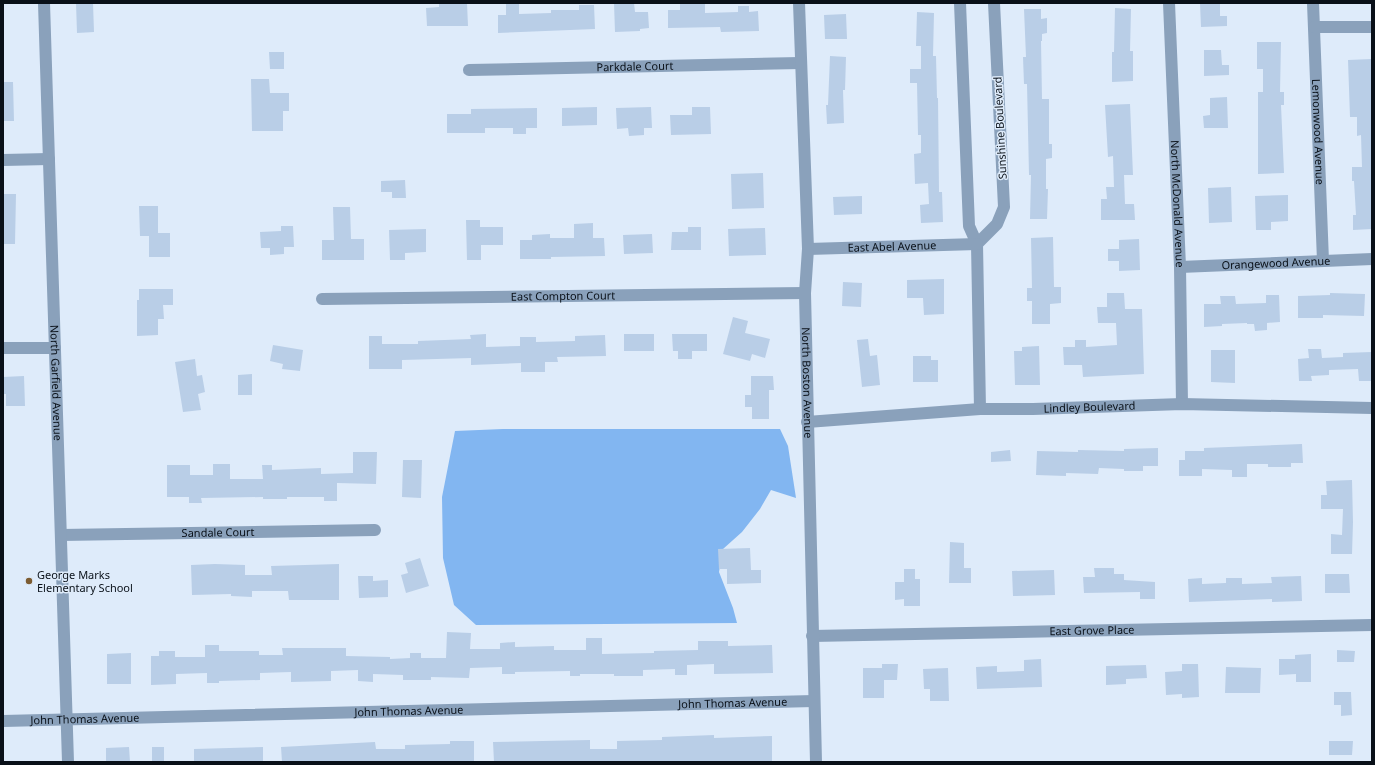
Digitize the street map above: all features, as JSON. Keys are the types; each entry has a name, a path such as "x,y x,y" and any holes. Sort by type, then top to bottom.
{"street":[{"name":"North Garfield Avenue","path":"44,3 68,762"},
{"name":"North Boston Avenue","path":"799,3 808,249 805,293 807,422 816,762"},
{"path":"960,3 969,226 977,244 980,410"},
{"name":"Sunshine Boulevard","path":"977,244 997,224 1004,207 994,3"},
{"name":"North McDonald Avenue","path":"1169,3 1180,267 1182,404"},
{"name":"Lemonwood Avenue","path":"1313,3 1323,261"},
{"path":"1314,27 1372,27"},
{"name":"Parkdale Court","path":"469,70 800,63"},
{"path":"3,160 49,159"},
{"name":"East Abel Avenue","path":"808,249 977,244"},
{"name":"Orangewood Avenue","path":"1180,267 1372,259"},
{"name":"East Compton Court","path":"322,299 805,293"},
{"path":"3,348 55,348"},
{"name":"Lindley Boulevard","path":"807,422 980,410 1033,410 1182,404 1372,408"},
{"name":"Sandale Court","path":"61,535 374,530"},
{"name":"East Grove Place","path":"812,636 1372,625"},
{"name":"John Thomas Avenue","path":"3,721 814,701"}],"shaded area":[{"path":"503,429 780,429 788,446 796,498 771,490 760,509 742,532 723,549 719,572 733,608 737,623 476,625 454,605 443,558 442,497 455,431"}],"building":[{"path":"76,3 93,3 94,32 77,33"},
{"path":"439,3 467,3 468,26 427,26 426,8 439,7"},
{"path":"506,3 519,3 519,14 551,13 551,10 579,10 579,5 594,5 595,29 498,33 498,15 506,15"},
{"path":"614,3 634,3 635,12 648,12 649,28 640,29 640,31 615,32"},
{"path":"705,3 705,13 738,12 738,6 749,6 749,12 758,11 759,31 721,32 720,27 668,28 668,10 680,10 680,4"},
{"path":"1200,3 1220,3 1220,16 1227,16 1227,26 1201,27"},
{"path":"1115,8 1131,9 1130,51 1133,51 1133,81 1112,82 1112,52 1114,52"},
{"path":"1024,9 1041,9 1041,19 1047,18 1047,33 1042,34 1041,41 1042,99 1049,99 1049,144 1052,144 1052,158 1046,159 1046,189 1048,189 1047,219 1030,219 1031,175 1029,175 1027,84 1024,84 1023,57 1026,57"},
{"path":"917,12 934,13 933,56 936,56 939,192 942,192 943,222 921,223 920,205 929,204 928,183 915,184 914,154 921,153 921,135 918,135 917,83 910,83 910,69 921,69 921,46 916,46"},
{"path":"846,14 847,39 825,39 824,15"},
{"path":"1257,42 1281,42 1280,92 1284,92 1284,105 1281,105 1284,173 1258,174 1258,92 1263,92 1263,69 1257,69"},
{"path":"1204,50 1221,50 1222,65 1229,65 1229,75 1204,76"},
{"path":"269,52 284,52 284,69 270,69"},
{"path":"830,56 846,57 845,90 843,90 844,123 827,124 826,105 828,105"},
{"path":"1372,59 1372,229 1353,230 1353,215 1356,215 1352,167 1362,167 1361,135 1357,136 1357,117 1350,117 1348,60"},
{"path":"251,79 269,79 270,93 289,93 289,111 283,111 283,131 252,131"},
{"path":"3,82 13,82 14,121 3,121"},
{"path":"1227,97 1228,128 1204,128 1203,116 1210,115 1210,98"},
{"path":"1130,104 1133,175 1124,175 1125,204 1134,204 1135,220 1101,220 1101,199 1107,199 1106,187 1114,187 1113,156 1108,157 1105,105"},
{"path":"597,107 597,125 562,126 562,108"},
{"path":"651,107 652,128 644,128 644,135 629,136 628,128 617,129 616,108"},
{"path":"692,107 710,107 711,134 671,135 670,115 692,115"},
{"path":"537,108 537,128 526,128 526,134 513,134 513,128 485,128 485,133 447,133 447,114 471,114 471,109"},
{"path":"763,173 764,208 732,209 731,174"},
{"path":"405,180 406,198 392,198 392,192 381,192 381,181"},
{"path":"1231,187 1232,222 1209,223 1208,188"},
{"path":"3,194 16,194 15,244 3,244"},
{"path":"1288,195 1288,221 1271,222 1271,230 1256,230 1255,196"},
{"path":"862,196 862,214 834,215 833,197"},
{"path":"139,206 158,206 158,233 170,233 170,257 149,257 149,236 140,236"},
{"path":"333,207 350,207 351,239 364,239 364,260 322,260 322,240 334,240"},
{"path":"466,220 480,220 480,227 503,227 503,245 481,245 481,260 467,260"},
{"path":"593,223 593,238 604,238 605,256 520,259 520,240 532,240 532,235 550,234 550,238 574,238 574,224"},
{"path":"281,226 293,226 294,247 284,247 284,254 270,255 270,248 261,248 260,232 281,231"},
{"path":"688,227 701,227 701,250 671,250 672,232 688,232"},
{"path":"765,228 766,255 729,256 728,229"},
{"path":"426,229 426,252 405,253 405,260 390,260 389,230"},
{"path":"652,234 653,253 624,254 623,235"},
{"path":"1053,237 1054,287 1061,287 1061,303 1050,304 1050,324 1032,324 1032,301 1027,301 1027,288 1032,288 1031,238"},
{"path":"1139,239 1140,270 1119,271 1119,261 1108,261 1108,249 1119,249 1119,240"},
{"path":"944,279 944,314 924,315 923,298 907,298 907,280"},
{"path":"843,282 862,283 861,307 842,306"},
{"path":"139,289 173,289 173,305 163,305 164,319 158,319 158,335 137,336 137,300 139,300"},
{"path":"1107,293 1124,293 1125,309 1142,309 1144,374 1083,377 1082,365 1064,365 1063,347 1075,347 1075,340 1086,340 1086,347 1117,345 1116,323 1098,323 1097,307 1107,307"},
{"path":"1330,293 1365,294 1364,316 1323,315 1323,318 1298,318 1298,296 1330,295"},
{"path":"1266,295 1279,295 1280,322 1267,323 1267,330 1255,331 1254,324 1247,323 1222,324 1222,326 1204,327 1204,304 1221,304 1220,296 1235,296 1236,304 1266,303"},
{"path":"733,317 748,321 745,333 770,339 765,358 752,354 750,361 723,354"},
{"path":"486,334 486,347 520,346 520,337 536,337 536,342 575,341 575,336 605,335 606,356 557,357 558,362 545,362 545,372 521,372 521,363 471,365 471,358 402,360 402,369 369,369 369,336 382,336 382,344 418,344 418,341 471,339 470,335"},
{"path":"624,334 654,334 654,351 624,351"},
{"path":"672,334 707,334 707,351 692,351 692,359 678,359 678,351 673,351"},
{"path":"868,339 870,356 877,355 880,385 862,387 857,340"},
{"path":"273,345 303,350 300,371 282,369 283,364 270,361"},
{"path":"1039,346 1040,385 1015,385 1014,351 1022,351 1022,347"},
{"path":"1308,349 1321,349 1322,358 1343,357 1343,353 1372,352 1372,381 1359,381 1358,369 1329,370 1329,375 1311,376 1312,381 1299,381 1298,359 1309,358"},
{"path":"1211,350 1235,350 1235,383 1211,382"},
{"path":"913,356 931,356 931,360 938,360 938,382 913,382"},
{"path":"195,359 197,376 202,375 205,392 198,394 201,410 183,412 175,362"},
{"path":"252,374 252,395 238,395 238,375"},
{"path":"24,376 25,406 6,406 6,394 3,394 3,377"},
{"path":"751,376 773,376 774,390 769,390 769,419 752,419 752,407 745,407 745,395 751,395"},
{"path":"1302,444 1303,463 1291,463 1291,467 1268,467 1268,464 1247,464 1247,477 1232,477 1232,470 1202,469 1202,476 1179,476 1179,460 1185,460 1185,451 1204,451 1204,448"},
{"path":"1158,448 1158,466 1143,466 1143,471 1124,471 1124,469 1099,468 1098,474 1066,473 1066,476 1036,475 1037,451 1124,451 1124,449"},
{"path":"1010,450 1011,461 991,462 991,452"},
{"path":"353,452 377,452 376,484 337,483 337,501 324,501 324,497 287,497 287,499 263,499 263,497 201,498 202,503 189,503 189,497 167,497 167,465 190,465 190,475 213,475 213,464 230,464 230,479 263,479 262,465 272,465 272,470 321,468 321,474 353,473"},
{"path":"403,460 422,460 421,498 402,497"},
{"path":"1352,480 1352,554 1331,554 1331,534 1342,535 1343,509 1321,509 1321,495 1327,495 1326,481"},
{"path":"950,542 964,543 964,568 971,568 971,583 949,583"},
{"path":"750,548 751,570 761,570 761,583 727,584 727,569 719,569 718,549"},
{"path":"420,558 429,586 406,593 401,575 408,573 405,563"},
{"path":"339,564 339,600 289,600 288,591 252,591 252,597 231,596 231,594 192,595 191,565 245,565 245,575 272,575 271,566"},
{"path":"1094,568 1114,568 1114,574 1124,574 1124,580 1155,582 1155,599 1140,599 1140,592 1084,593 1083,577 1095,577"},
{"path":"904,569 915,569 915,579 920,579 920,606 904,606 904,599 895,600 895,582 904,582"},
{"path":"1054,570 1055,595 1013,596 1012,571"},
{"path":"1325,574 1349,574 1350,593 1325,593"},
{"path":"358,576 373,576 373,581 388,580 388,597 359,598"},
{"path":"1301,576 1302,601 1272,602 1272,599 1189,602 1188,579 1202,578 1202,584 1226,583 1226,578 1242,578 1242,584 1272,583 1271,577"},
{"path":"447,632 471,633 470,649 500,649 500,643 515,642 515,647 554,646 554,650 586,650 586,638 602,638 602,654 698,650 698,641 728,641 728,646 772,645 773,673 714,674 714,664 687,665 687,675 675,675 675,669 643,670 643,676 580,674 580,676 570,676 570,671 515,672 515,674 502,674 502,667 470,668 469,678 431,677 431,680 403,680 403,675 373,674 373,682 358,681 358,670 331,671 331,681 291,682 291,672 260,673 260,680 219,681 219,683 207,683 207,673 176,674 176,684 151,685 151,656 159,656 159,651 175,651 175,657 205,657 205,645 219,645 219,651 259,651 259,655 283,655 282,648 346,648 346,656 390,657 390,659 410,658 410,653 421,653 421,658 446,658"},
{"path":"1337,650 1355,651 1354,662 1337,662"},
{"path":"131,653 131,684 107,684 107,654"},
{"path":"1311,654 1311,682 1296,682 1296,674 1279,675 1279,659 1295,659 1295,655"},
{"path":"1041,659 1042,687 977,689 976,667 997,666 997,672 1024,671 1024,660"},
{"path":"882,664 898,664 897,680 884,680 884,698 863,698 863,668 882,668"},
{"path":"1182,664 1198,664 1199,697 1182,698 1182,694 1166,695 1165,672 1182,671"},
{"path":"1146,665 1147,678 1126,679 1126,684 1106,685 1106,666"},
{"path":"1226,667 1261,668 1260,693 1225,693"},
{"path":"948,668 949,701 930,701 930,689 924,689 923,669"},
{"path":"1334,692 1351,692 1352,715 1341,716 1341,705 1334,705"},
{"path":"714,735 714,738 772,736 772,762 494,762 493,742 590,740 590,749 617,749 617,741 662,740 662,737"},
{"path":"450,741 474,741 474,762 282,762 281,747 375,742 376,749 405,749 405,745 450,744"},
{"path":"1329,741 1353,741 1352,755 1329,755"},
{"path":"129,747 130,762 106,762 106,748"},
{"path":"152,747 164,747 164,762 152,762"},
{"path":"263,747 263,762 194,762 194,749"}],"place":[{"name":"George Marks Elementary School","path":"29,581"}]}
